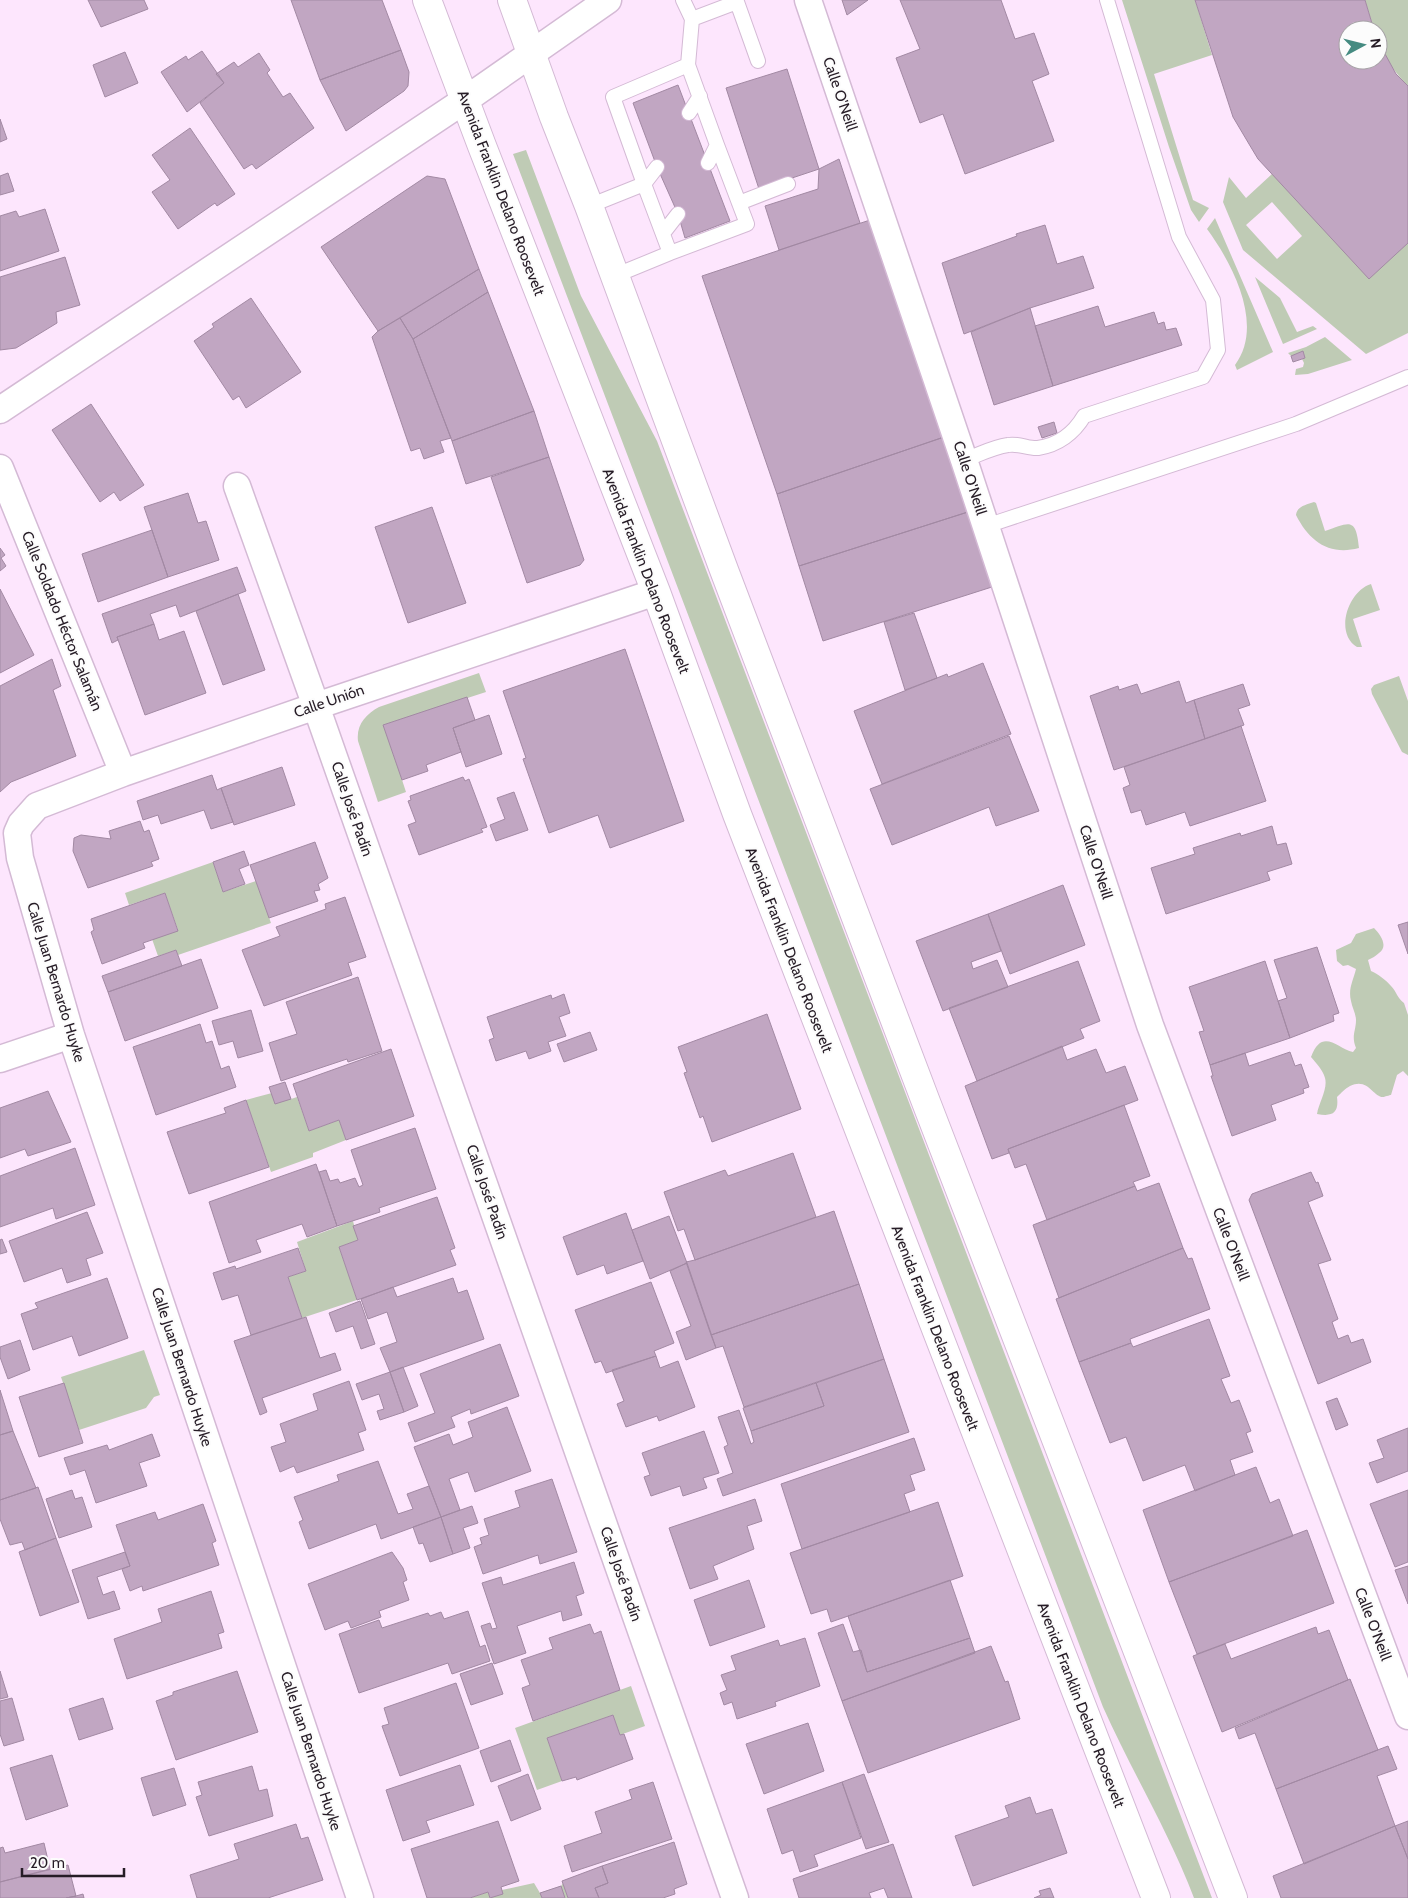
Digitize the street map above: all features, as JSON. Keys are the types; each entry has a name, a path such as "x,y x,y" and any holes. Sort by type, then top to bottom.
{"main road":[{"name":"Avenida Franklin Delano Roosevelt","path":"427,0 485,155 656,592 737,814 1156,1898"},
{"path":"512,0 614,276 909,1057 1233,1898"}],"street":[{"path":"0,410 465,100 608,0"},
{"name":"Calle O'Neill","path":"808,0 964,460 1150,1025 1408,1716"},
{"name":"Calle Soldado Héctor Salamán","path":"0,468 123,773"},
{"name":"Calle José Padín","path":"236,486 316,706 735,1898"},
{"name":"Calle Unión","path":"9,832 21,824 37,806 123,773 656,592"},
{"name":"Calle Juan Bernardo Huyke","path":"9,832 20,858 71,1035 360,1898"},
{"path":"0,1059 71,1035"}],"lane":[{"path":"614,276 748,224 688,65 692,19 683,0"},
{"path":"964,460 1007,445 1022,444 1037,449 1064,439 1078,426 1084,416 1203,377 1218,350 1213,300 1179,237 1107,0"},
{"path":"692,19 737,2 758,61"},
{"path":"670,253 664,232 644,184 613,97 688,65"},
{"path":"688,113 700,96"},
{"path":"708,163 717,145"},
{"path":"589,206 644,184 657,167"},
{"path":"739,203 788,184"},
{"path":"664,232 678,214"},
{"path":"986,526 1296,424 1408,377"}],"green space":[{"path":"1122,0 1195,0 1212,55 1154,74 1193,200 1209,208 1199,222 1191,210 1169,147"},
{"path":"1365,0 1408,0 1408,86 1388,60 1388,20 1371,20"},
{"path":"526,150 581,296 657,441 1212,1898 1194,1898 1173,1849 1103,1707 513,154"},
{"path":"1272,174 1408,243 1408,333 1366,354 1243,250 1223,202 1229,177 1246,198","holes":["1272,202 1302,236 1277,259 1246,225"]},
{"path":"1215,218 1273,352 1237,370 1235,365 1243,349 1247,332 1246,313 1235,276 1207,229"},
{"path":"1255,277 1280,298 1297,332 1313,326 1317,329 1283,344"},
{"path":"1325,337 1352,360 1308,374 1295,375 1296,369 1303,367 1302,359 1305,358 1303,352 1291,356 1288,353 1306,347"},
{"path":"1314,502 1316,503 1325,531 1350,524 1356,531 1359,548 1338,550 1329,548 1314,539 1307,532 1296,515 1300,508"},
{"path":"1371,584 1380,610 1353,619 1362,647 1357,647 1350,641 1346,632 1347,613 1350,603 1356,595 1363,588"},
{"path":"479,673 486,692 384,725 406,792 378,802 358,741 360,725 363,721 379,707"},
{"path":"1399,676 1408,701 1408,755 1402,752 1371,689 1374,685"},
{"path":"213,862 223,892 256,881 271,923 178,955 176,950 158,956 152,939 178,930 165,893 129,905 125,893"},
{"path":"1374,928 1381,937 1383,947 1378,954 1368,960 1371,971 1382,977 1393,988 1404,1003 1408,1015 1408,1076 1403,1071 1397,1075 1391,1095 1384,1097 1379,1096 1361,1084 1350,1086 1337,1097 1337,1107 1334,1113 1327,1115 1317,1114 1326,1082 1323,1072 1311,1057 1315,1048 1325,1041 1353,1052 1356,1048 1354,1037 1356,1018 1350,993 1356,969 1348,965 1343,966 1337,961 1336,950 1351,943 1356,934"},
{"path":"272,1093 291,1099 297,1097 309,1131 339,1120 346,1140 313,1153 313,1157 271,1172 246,1100"},
{"path":"353,1221 358,1240 339,1247 357,1300 302,1318 288,1277 306,1271 297,1242"},
{"path":"144,1350 160,1395 154,1397 146,1408 79,1430 61,1377"},
{"path":"631,1686 645,1726 620,1735 613,1715 547,1738 562,1781 537,1790 515,1728"},
{"path":"534,1883 540,1893 561,1886 563,1883 568,1898 490,1898 502,1890"},
{"path":"488,1892 490,1898 470,1898"}],"building":[{"path":"88,0 144,0 148,9 101,27"},
{"path":"291,0 382,0 401,50 320,80"},
{"path":"842,0 868,0 847,15"},
{"path":"900,0 1001,0 1015,39 1034,33 1049,74 1032,81 1054,141 965,174 943,114 920,123 896,58 920,49"},
{"path":"1195,0 1365,0 1371,20 1338,20 1338,70 1388,70 1388,59 1396,74 1408,86 1408,243 1369,279 1258,159 1233,117"},
{"path":"401,50 409,72 408,86 404,91 346,131 320,80"},
{"path":"202,51 224,83 187,112 161,72 186,56 188,60"},
{"path":"125,52 138,83 105,97 93,65"},
{"path":"259,53 270,70 267,73 283,97 290,93 314,128 256,169 252,164 244,169 200,103 224,83 216,74 234,62 238,67"},
{"path":"787,69 819,169 759,189 726,88"},
{"path":"678,85 730,221 685,238 678,214 657,167 633,103"},
{"path":"0,119 7,139 0,142"},
{"path":"190,128 235,194 217,206 215,203 178,229 152,192 170,180 152,155"},
{"path":"839,159 860,223 779,250 765,206 818,189 819,169"},
{"path":"8,173 14,191 0,195 0,176"},
{"path":"427,176 445,179 479,269 378,331 321,247"},
{"path":"45,209 59,251 0,271 0,216 16,211 19,217"},
{"path":"876,218 947,436 777,494 702,276"},
{"path":"1045,225 1057,264 1083,256 1094,288 1030,308 964,334 942,263 1017,236 1016,234"},
{"path":"65,257 80,305 56,312 57,323 16,348 0,350 0,277"},
{"path":"479,269 488,292 413,339 400,318"},
{"path":"488,292 534,411 452,441 413,339"},
{"path":"251,298 301,372 246,408 239,396 233,400 194,341 214,327 212,324"},
{"path":"1098,306 1105,327 1154,312 1158,324 1164,322 1166,330 1176,328 1182,345 1053,386 1035,326"},
{"path":"1030,308 1053,386 994,405 971,332"},
{"path":"400,318 413,339 451,438 440,441 444,452 424,459 420,448 411,451 372,337 378,331"},
{"path":"1303,351 1305,358 1293,362 1291,356"},
{"path":"91,404 144,485 120,501 114,492 100,502 52,430"},
{"path":"534,411 549,457 466,484 452,441"},
{"path":"1054,422 1057,433 1042,438 1038,427"},
{"path":"947,436 971,511 799,566 777,494"},
{"path":"549,457 584,560 580,565 527,583 491,477"},
{"path":"188,493 198,523 206,521 219,560 168,577 144,507"},
{"path":"432,507 466,603 408,623 375,527"},
{"path":"971,511 995,586 823,641 799,566"},
{"path":"152,530 168,577 98,602 82,554"},
{"path":"0,548 5,555 1,558 6,566 0,571"},
{"path":"237,567 246,591 180,617 176,605 150,614 154,624 117,637 118,640 112,643 102,614"},
{"path":"0,589 34,655 0,673"},
{"path":"238,594 265,670 223,685 196,611"},
{"path":"914,613 937,678 905,690 884,622"},
{"path":"154,624 159,640 184,631 206,693 145,715 117,637"},
{"path":"625,649 684,821 610,848 598,815 549,833 523,759 526,758 503,691"},
{"path":"52,659 61,686 53,690 76,756 11,782 0,792 0,686"},
{"path":"983,663 1011,734 882,784 854,711 947,674 948,677"},
{"path":"1179,681 1186,703 1194,700 1205,739 1114,770 1090,696 1118,686 1119,690 1137,684 1141,694"},
{"path":"1243,684 1250,705 1238,709 1244,725 1205,739 1194,700"},
{"path":"467,697 475,720 453,728 461,752 426,765 428,771 402,780 383,725"},
{"path":"489,715 502,754 466,767 453,728"},
{"path":"1241,726 1266,801 1190,826 1185,812 1146,825 1141,810 1131,813 1123,788 1130,785 1124,767"},
{"path":"1009,736 1039,811 996,826 989,807 892,845 870,789"},
{"path":"282,767 295,805 234,825 221,788"},
{"path":"212,775 217,790 221,788 233,822 211,829 204,810 161,824 158,815 143,820 137,801"},
{"path":"463,777 465,781 469,779 487,827 481,829 483,832 419,855 408,825 416,822 408,801 411,800 410,796"},
{"path":"514,792 528,830 496,841 490,825 505,819 497,798"},
{"path":"140,821 144,832 149,830 159,859 151,862 153,866 88,888 73,851 74,838 81,835 111,839 109,831"},
{"path":"1272,826 1277,845 1286,843 1292,864 1267,872 1270,880 1166,914 1151,868 1195,854 1193,848 1240,833 1241,836"},
{"path":"315,842 328,878 318,884 320,890 314,891 318,901 269,918 250,865"},
{"path":"244,851 249,865 239,869 245,884 223,892 213,862"},
{"path":"1063,885 1085,945 1010,974 988,914"},
{"path":"165,893 178,931 143,943 145,948 102,964 91,932 94,930 91,919"},
{"path":"345,897 366,957 348,963 352,975 264,1006 242,950 280,936 276,927 326,909 325,904"},
{"path":"988,914 1001,951 971,962 973,969 997,960 1008,987 943,1011 916,941"},
{"path":"1408,922 1408,954 1398,925"},
{"path":"1317,947 1339,1013 1333,1015 1334,1021 1290,1038 1278,1001 1287,998 1274,960"},
{"path":"176,950 182,966 108,992 102,976"},
{"path":"201,959 218,1008 125,1041 108,992"},
{"path":"1078,961 1100,1021 1080,1029 1084,1038 977,1081 949,1008"},
{"path":"1265,961 1290,1038 1210,1065 1199,1032 1204,1031 1189,987"},
{"path":"358,977 382,1051 348,1062 347,1059 281,1081 269,1043 297,1034 286,1002"},
{"path":"564,994 570,1013 559,1017 566,1036 548,1042 551,1051 529,1059 526,1051 496,1061 489,1040 494,1038 487,1017 551,995 552,999"},
{"path":"251,1010 263,1051 238,1058 233,1041 219,1045 212,1021"},
{"path":"767,1014 801,1109 712,1142 703,1116 700,1118 684,1073 687,1072 678,1047"},
{"path":"200,1024 206,1043 212,1041 221,1069 229,1066 236,1087 156,1115 133,1047"},
{"path":"590,1032 597,1050 564,1062 557,1044"},
{"path":"1062,1046 1067,1060 1096,1049 1106,1073 1125,1066 1138,1100 1008,1149 1009,1153 992,1159 965,1086"},
{"path":"391,1049 414,1116 346,1140 339,1120 309,1131 293,1084"},
{"path":"1290,1052 1295,1066 1301,1064 1309,1087 1303,1089 1304,1093 1271,1105 1276,1120 1232,1136 1211,1076 1213,1076 1210,1065 1245,1053 1249,1066"},
{"path":"285,1082 291,1099 275,1104 269,1087"},
{"path":"48,1091 71,1142 28,1156 25,1149 0,1158 0,1108"},
{"path":"246,1100 269,1167 189,1194 167,1132 226,1113 224,1108"},
{"path":"1124,1105 1150,1176 1133,1182 1135,1186 1047,1220 1026,1164 1015,1168 1008,1149"},
{"path":"415,1128 436,1189 379,1208 380,1212 337,1226 319,1172 326,1170 330,1181 338,1179 340,1183 355,1178 359,1187 363,1185 351,1150"},
{"path":"75,1148 95,1205 56,1219 53,1208 0,1227 0,1176"},
{"path":"793,1153 816,1217 695,1260 684,1229 678,1231 664,1192 725,1170 728,1176"},
{"path":"316,1164 337,1226 307,1237 302,1224 256,1240 261,1252 229,1263 209,1202"},
{"path":"1311,1172 1316,1183 1318,1182 1323,1196 1308,1202 1331,1260 1318,1264 1338,1319 1332,1322 1338,1339 1348,1335 1351,1343 1363,1339 1371,1362 1318,1384 1249,1200 1252,1194"},
{"path":"1159,1183 1183,1248 1059,1298 1033,1225 1135,1186 1137,1191"},
{"path":"437,1197 455,1248 450,1250 456,1265 357,1300 339,1247 358,1240 353,1226"},
{"path":"834,1211 859,1284 711,1335 686,1262"},
{"path":"87,1212 103,1253 86,1259 91,1275 67,1283 62,1268 24,1282 9,1241"},
{"path":"626,1213 643,1261 607,1274 604,1265 577,1275 563,1237"},
{"path":"669,1216 687,1263 650,1279 632,1230"},
{"path":"2,1239 7,1252 0,1254 0,1240"},
{"path":"298,1248 306,1271 288,1277 302,1318 251,1335 238,1295 222,1300 213,1273 235,1266 236,1269"},
{"path":"1183,1248 1188,1259 1192,1258 1210,1309 1130,1339 1131,1343 1079,1362 1056,1299"},
{"path":"687,1263 716,1348 686,1360 676,1332 691,1326 670,1271"},
{"path":"107,1278 128,1338 79,1356 72,1336 33,1350 21,1314 38,1308 35,1303"},
{"path":"453,1278 458,1293 467,1290 484,1339 390,1372 380,1348 397,1342 387,1312 368,1319 361,1299 393,1287 397,1297"},
{"path":"651,1282 674,1343 654,1351 656,1356 606,1373 601,1361 595,1363 575,1310"},
{"path":"859,1284 884,1359 744,1407 723,1346 716,1348 711,1335"},
{"path":"360,1301 375,1344 361,1349 353,1326 336,1332 329,1313"},
{"path":"306,1317 320,1358 335,1353 341,1370 262,1398 267,1412 260,1415 234,1341"},
{"path":"1209,1319 1230,1376 1221,1379 1231,1403 1239,1400 1251,1431 1246,1433 1253,1452 1230,1460 1235,1475 1195,1491 1185,1465 1143,1481 1126,1437 1110,1443 1079,1362 1131,1343 1133,1347"},
{"path":"20,1340 30,1370 8,1379 0,1357 0,1347"},
{"path":"500,1344 519,1396 471,1414 470,1409 451,1417 455,1427 415,1442 408,1423 435,1413 420,1374"},
{"path":"656,1356 660,1368 678,1361 695,1407 659,1421 657,1416 626,1427 617,1404 624,1401 612,1370"},
{"path":"884,1359 909,1432 723,1496 717,1479 733,1473 724,1447 728,1445 718,1417 739,1410 751,1444 754,1442 751,1431 824,1406 816,1383"},
{"path":"403,1367 418,1406 404,1412 390,1372"},
{"path":"390,1372 404,1412 380,1420 377,1411 384,1409 379,1394 362,1400 356,1384"},
{"path":"349,1381 366,1430 358,1433 364,1450 297,1473 294,1466 280,1472 271,1447 286,1442 280,1424 318,1410 313,1394"},
{"path":"64,1383 83,1443 39,1457 19,1397"},
{"path":"816,1383 824,1406 751,1431 743,1408"},
{"path":"0,1390 13,1431 0,1435"},
{"path":"1337,1398 1348,1425 1336,1430 1326,1402"},
{"path":"507,1407 531,1471 475,1492 468,1472 449,1479 460,1510 441,1517 414,1447 449,1434 453,1445 473,1437 468,1422"},
{"path":"1408,1428 1408,1471 1377,1483 1369,1463 1384,1458 1377,1440"},
{"path":"13,1431 36,1488 0,1500 0,1435"},
{"path":"704,1431 719,1473 703,1478 707,1488 683,1496 680,1486 651,1496 644,1477 650,1475 642,1453"},
{"path":"152,1434 160,1456 139,1463 147,1486 96,1503 85,1470 70,1475 64,1458 107,1445 109,1450"},
{"path":"914,1438 925,1470 910,1475 915,1490 904,1494 910,1512 802,1549 781,1484"},
{"path":"378,1461 398,1514 413,1509 407,1494 429,1486 441,1517 381,1539 376,1524 309,1549 299,1522 303,1520 294,1497 339,1481 337,1475"},
{"path":"1256,1467 1270,1503 1279,1499 1293,1536 1169,1582 1143,1510"},
{"path":"552,1479 577,1552 540,1564 538,1555 483,1574 474,1547 482,1544 480,1538 489,1535 484,1519 520,1507 515,1491"},
{"path":"38,1487 56,1538 25,1550 22,1542 10,1545 0,1519 0,1500"},
{"path":"72,1490 75,1499 82,1497 92,1527 59,1538 46,1499"},
{"path":"1408,1490 1408,1562 1395,1567 1370,1504"},
{"path":"755,1499 762,1521 747,1526 754,1549 713,1566 718,1579 690,1589 669,1528"},
{"path":"938,1502 963,1576 831,1622 827,1609 811,1614 790,1553"},
{"path":"203,1504 216,1541 212,1543 219,1565 143,1591 142,1586 130,1591 122,1569 130,1566 116,1525 155,1512 158,1520"},
{"path":"472,1506 478,1523 463,1528 470,1548 453,1554 441,1517"},
{"path":"441,1517 453,1554 430,1562 423,1543 419,1544 413,1527"},
{"path":"1307,1530 1334,1603 1197,1654 1169,1582"},
{"path":"56,1538 79,1602 40,1616 19,1552"},
{"path":"125,1552 130,1566 97,1577 103,1595 114,1591 120,1609 88,1619 72,1570"},
{"path":"392,1552 403,1568 407,1580 403,1582 409,1600 379,1611 381,1617 351,1628 348,1621 325,1630 308,1584"},
{"path":"574,1562 584,1593 576,1596 582,1615 563,1621 561,1611 517,1626 526,1653 494,1664 481,1626 490,1623 492,1629 497,1628 482,1583 501,1577 503,1585"},
{"path":"1408,1566 1408,1604 1395,1570"},
{"path":"749,1580 765,1627 710,1646 694,1600"},
{"path":"950,1580 970,1638 867,1672 848,1616"},
{"path":"211,1591 224,1632 218,1634 222,1648 127,1679 114,1639 162,1622 158,1609"},
{"path":"468,1611 480,1647 485,1645 490,1661 452,1674 448,1663 359,1693 339,1634 379,1620 382,1628 428,1613 430,1616 441,1612 444,1619"},
{"path":"590,1624 594,1634 601,1631 620,1690 533,1721 522,1688 530,1685 521,1660 553,1649 549,1638"},
{"path":"843,1624 853,1652 861,1650 867,1672 970,1638 975,1653 842,1701 818,1633"},
{"path":"1316,1627 1318,1634 1329,1630 1348,1680 1222,1732 1193,1656 1225,1644 1231,1659"},
{"path":"805,1638 820,1686 775,1702 776,1706 737,1719 732,1702 724,1705 720,1693 727,1690 721,1675 736,1670 731,1656 778,1640 780,1646"},
{"path":"991,1646 1005,1682 1008,1681 1020,1719 868,1773 842,1701"},
{"path":"492,1663 503,1694 471,1705 460,1674"},
{"path":"0,1671 8,1697 0,1699"},
{"path":"237,1671 258,1732 176,1760 156,1701 173,1695 173,1692"},
{"path":"1350,1679 1378,1750 1276,1789 1255,1733 1239,1739 1235,1728"},
{"path":"456,1683 479,1748 400,1776 382,1726 389,1724 384,1708"},
{"path":"12,1698 24,1740 4,1746 0,1734 0,1701"},
{"path":"103,1698 113,1729 79,1740 69,1709"},
{"path":"613,1715 620,1735 624,1734 633,1759 577,1780 576,1777 562,1781 547,1738"},
{"path":"808,1723 824,1771 764,1794 746,1744"},
{"path":"510,1740 521,1771 491,1782 480,1751"},
{"path":"1388,1746 1397,1769 1377,1776 1395,1826 1304,1864 1276,1789"},
{"path":"52,1755 68,1806 26,1820 10,1768"},
{"path":"460,1765 474,1805 426,1821 430,1832 403,1841 386,1790"},
{"path":"252,1766 259,1791 267,1789 273,1816 209,1836 196,1797 202,1795 198,1782"},
{"path":"174,1768 186,1805 153,1816 141,1778"},
{"path":"528,1774 541,1809 511,1821 498,1786"},
{"path":"864,1774 889,1842 866,1849 842,1782"},
{"path":"653,1782 672,1839 572,1872 564,1846 602,1833 595,1812 632,1799 629,1790"},
{"path":"842,1782 861,1838 814,1855 818,1866 800,1872 793,1850 782,1854 767,1809"},
{"path":"1030,1797 1036,1814 1052,1809 1067,1853 973,1886 955,1836 1009,1817 1005,1806"},
{"path":"498,1821 519,1881 501,1887 503,1894 490,1898 488,1892 470,1898 427,1898 411,1849"},
{"path":"1408,1821 1408,1859 1395,1826"},
{"path":"296,1824 301,1839 308,1837 323,1880 268,1898 197,1898 190,1875 239,1859 234,1844"},
{"path":"1395,1826 1408,1859 1408,1898 1281,1898 1273,1876"},
{"path":"674,1842 687,1884 674,1889 675,1894 663,1898 599,1898 595,1888 608,1883 602,1866"},
{"path":"44,1843 50,1869 0,1882 0,1848 3,1847 5,1853"},
{"path":"893,1844 912,1898 888,1898 884,1888 869,1893 871,1898 799,1898 793,1879"},
{"path":"68,1865 76,1896 66,1898 0,1898 0,1882"},
{"path":"602,1866 608,1883 595,1888 599,1898 568,1898 562,1881"},
{"path":"561,1886 565,1898 542,1898 540,1893"},
{"path":"1050,1888 1054,1898 1034,1898 1041,1895 1039,1891"},
{"path":"83,1894 84,1898 66,1898 76,1896"}]}
